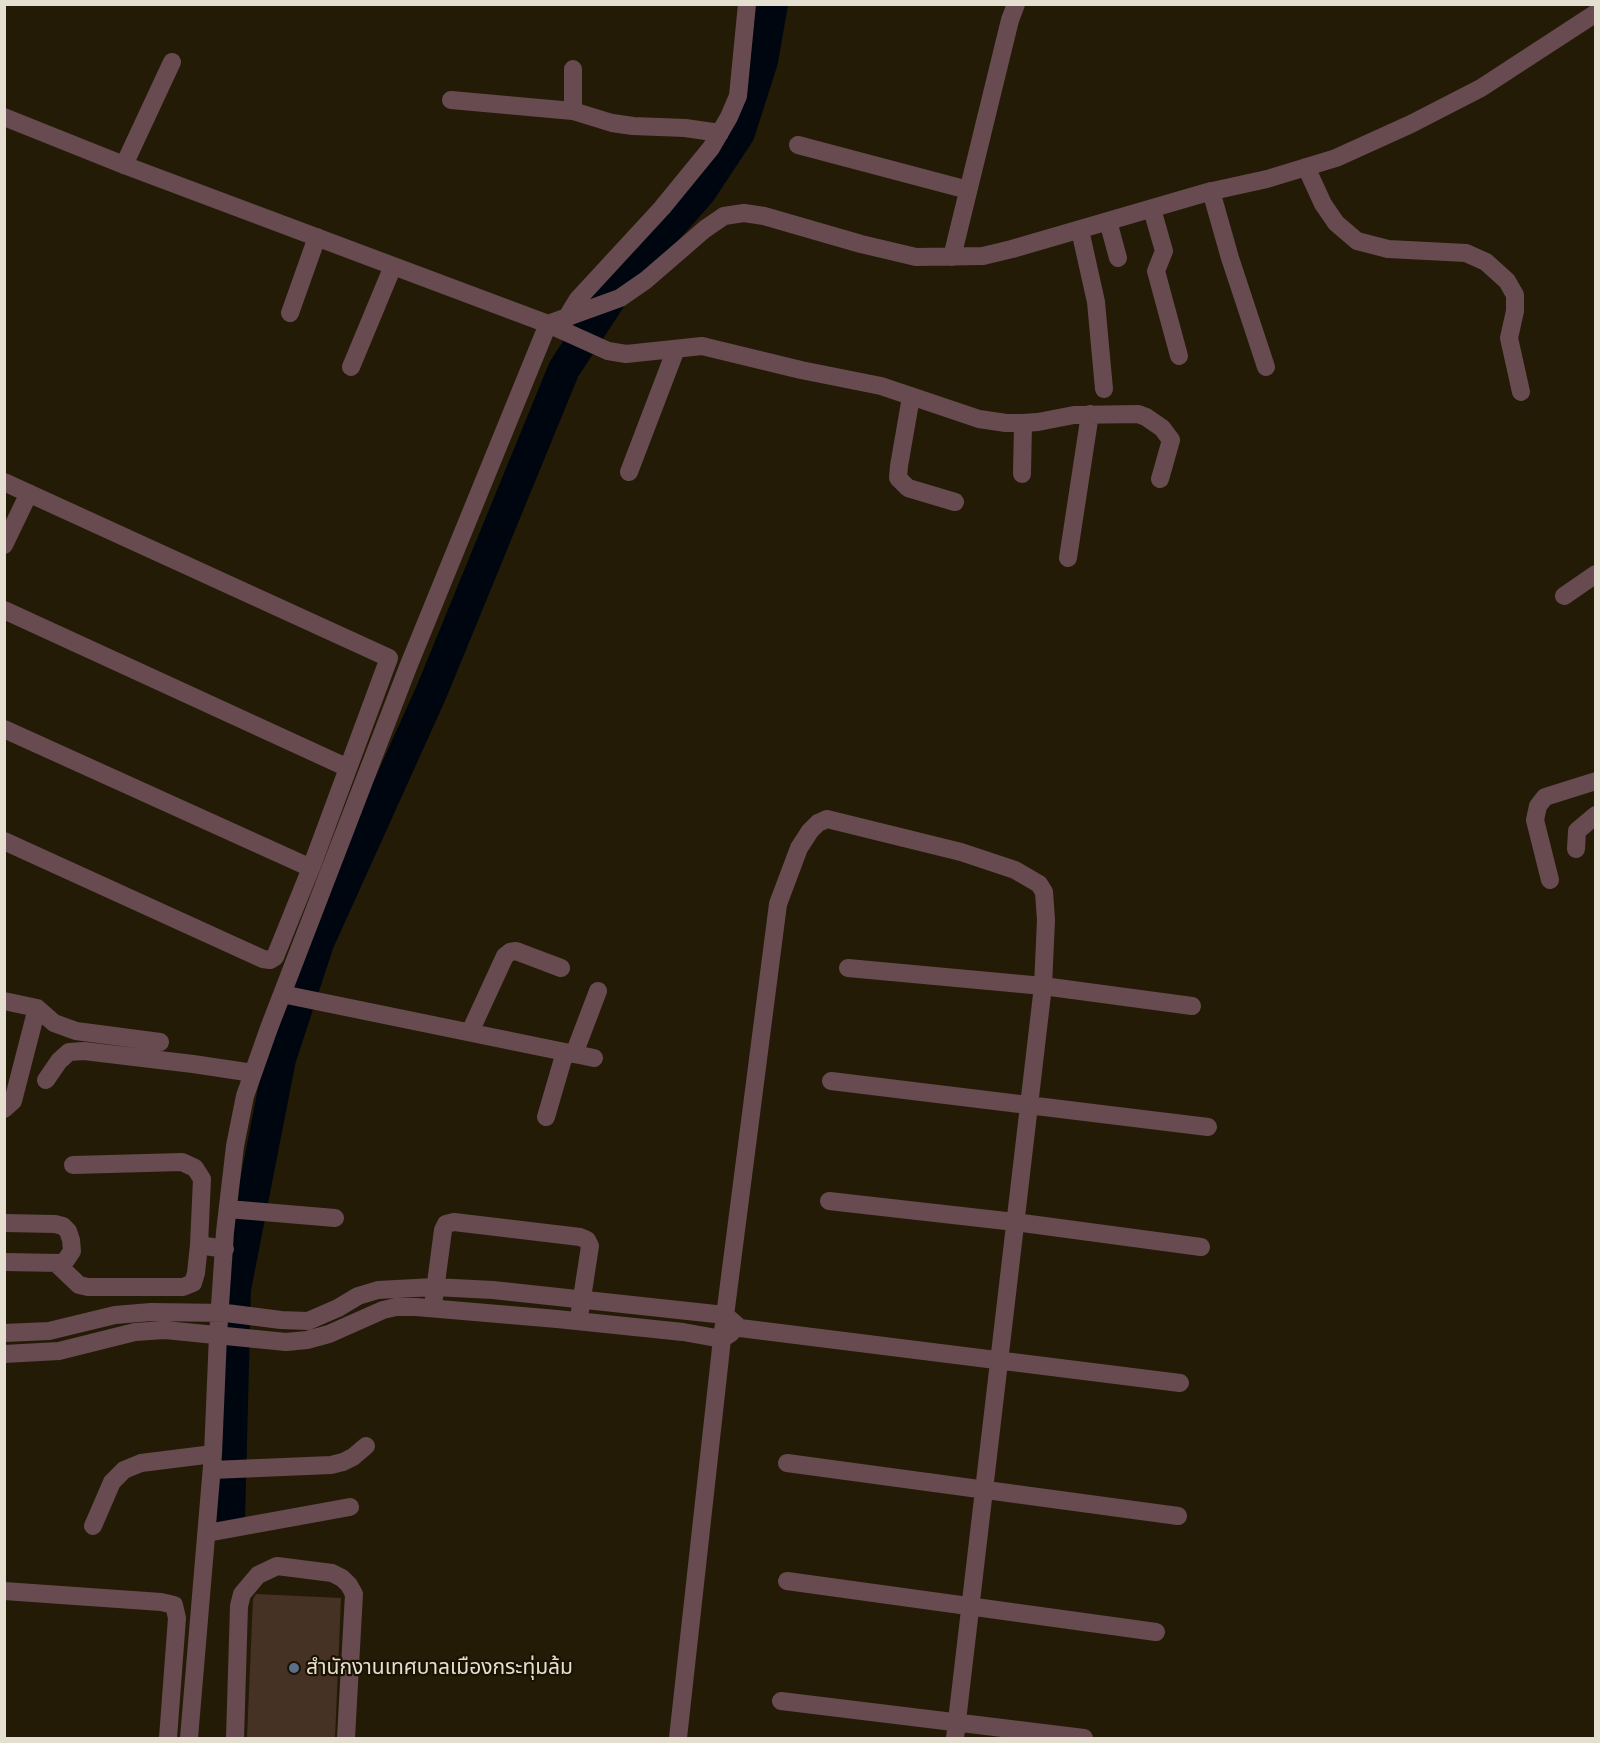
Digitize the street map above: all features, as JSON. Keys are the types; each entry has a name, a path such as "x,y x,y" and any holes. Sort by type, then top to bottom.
{"street":[{"path":"572,321 578,299 662,208 711,148 720,133 738,96 747,4"},
{"path":"951,257 1010,20 1016,4"},
{"path":"4,117 124,165 548,324 572,321 620,298 646,280 705,229 724,216 744,213 765,216 861,244 916,257 983,256 1212,191 1267,179 1336,158 1411,124 1481,88 1596,13"},
{"path":"124,165 172,63"},
{"path":"573,69 573,111"},
{"path":"451,100 573,111 612,123 720,133"},
{"path":"798,145 968,190"},
{"path":"1306,167 1323,204 1336,222 1357,241 1388,249 1466,252 1485,262 1507,281 1515,295 1515,311 1509,338 1521,392"},
{"path":"1212,191 1230,258 1266,367"},
{"path":"1152,208 1164,251 1156,271 1179,356"},
{"path":"1107,221 1118,258"},
{"path":"1080,230 1096,302 1104,389"},
{"path":"290,313 317,237"},
{"path":"351,367 393,266"},
{"path":"572,321 592,344 608,351 626,354 702,346 801,370 881,386 979,419 1023,423 1090,414 1138,414 1162,428 1168,435 1171,444 1160,479"},
{"path":"189,1738 207,1533 223,1465 221,1336 224,1313 225,1249 244,1210 235,1146 245,1096 286,995 408,667 548,324"},
{"path":"630,472 676,349"},
{"path":"911,397 898,478 908,488 955,502"},
{"path":"1068,558 1090,414"},
{"path":"1022,474 1023,423"},
{"path":"4,482 389,658 311,868 275,957 270,960 252,954 4,841"},
{"path":"4,545 28,493"},
{"path":"1564,596 1596,573"},
{"path":"4,610 348,768"},
{"path":"4,729 311,868"},
{"path":"1550,880 1535,820 1538,806 1545,796 1596,781"},
{"path":"1576,849 1577,831 1596,815"},
{"path":"678,1738 722,1339 778,904 799,848 810,831 818,823 827,819 961,852 1015,870 1039,884 1044,892 1046,920 1043,986 956,1731"},
{"path":"470,1032 505,956 510,952 516,951 561,968"},
{"path":"848,968 1043,986 1192,1006"},
{"path":"546,1117 570,1053 598,991"},
{"path":"286,995 594,1058"},
{"path":"4,1001 37,1008 54,1023 76,1031 160,1042"},
{"path":"4,1109 13,1101 37,1008"},
{"path":"46,1080 59,1061 69,1052 193,1064 253,1073"},
{"path":"831,1081 1208,1127"},
{"path":"57,1264 79,1285 87,1287 183,1287 193,1283 196,1273 202,1179 195,1168 182,1162 73,1165"},
{"path":"829,1201 1015,1222 1202,1247"},
{"path":"244,1210 335,1218"},
{"path":"433,1309 443,1230 446,1224 454,1222 580,1237 586,1240 590,1246 578,1321"},
{"path":"4,1223 63,1226 68,1231 72,1251 66,1260 57,1264 4,1262"},
{"path":"199,1245 225,1249"},
{"path":"4,1333 49,1331 124,1314 151,1312 224,1313 308,1321 358,1296 378,1290 434,1287 493,1290 725,1315 740,1328 1180,1383"},
{"path":"4,1354 59,1351 135,1332 165,1330 286,1342 307,1340 396,1307 578,1321 683,1332 722,1339 740,1328"},
{"path":"93,1526 112,1482 124,1470 141,1462 331,1465 353,1457 366,1446"},
{"path":"787,1463 1178,1516"},
{"path":"207,1533 350,1507"},
{"path":"235,1738 242,1594 258,1575 277,1566 332,1573 342,1578 354,1594 346,1738"},
{"path":"787,1581 1156,1632"},
{"path":"4,1592 161,1602 174,1605 177,1618 168,1738"},
{"path":"781,1701 956,1731 1084,1738"}],"building":[{"name":"สำนักงานเทศบาลเมืองกระทุ่มล้ม","path":"256,1594 341,1598 335,1738 247,1738 253,1599"}],"waterway":[{"path":"229,1518 235,1289 280,1059 318,943 431,693 564,369 623,279 700,192 739,133 762,61 772,4"}],"place":[{"name":"สำนักงานเทศบาลเมืองกระทุ่มล้ม","path":"294,1668"}]}
